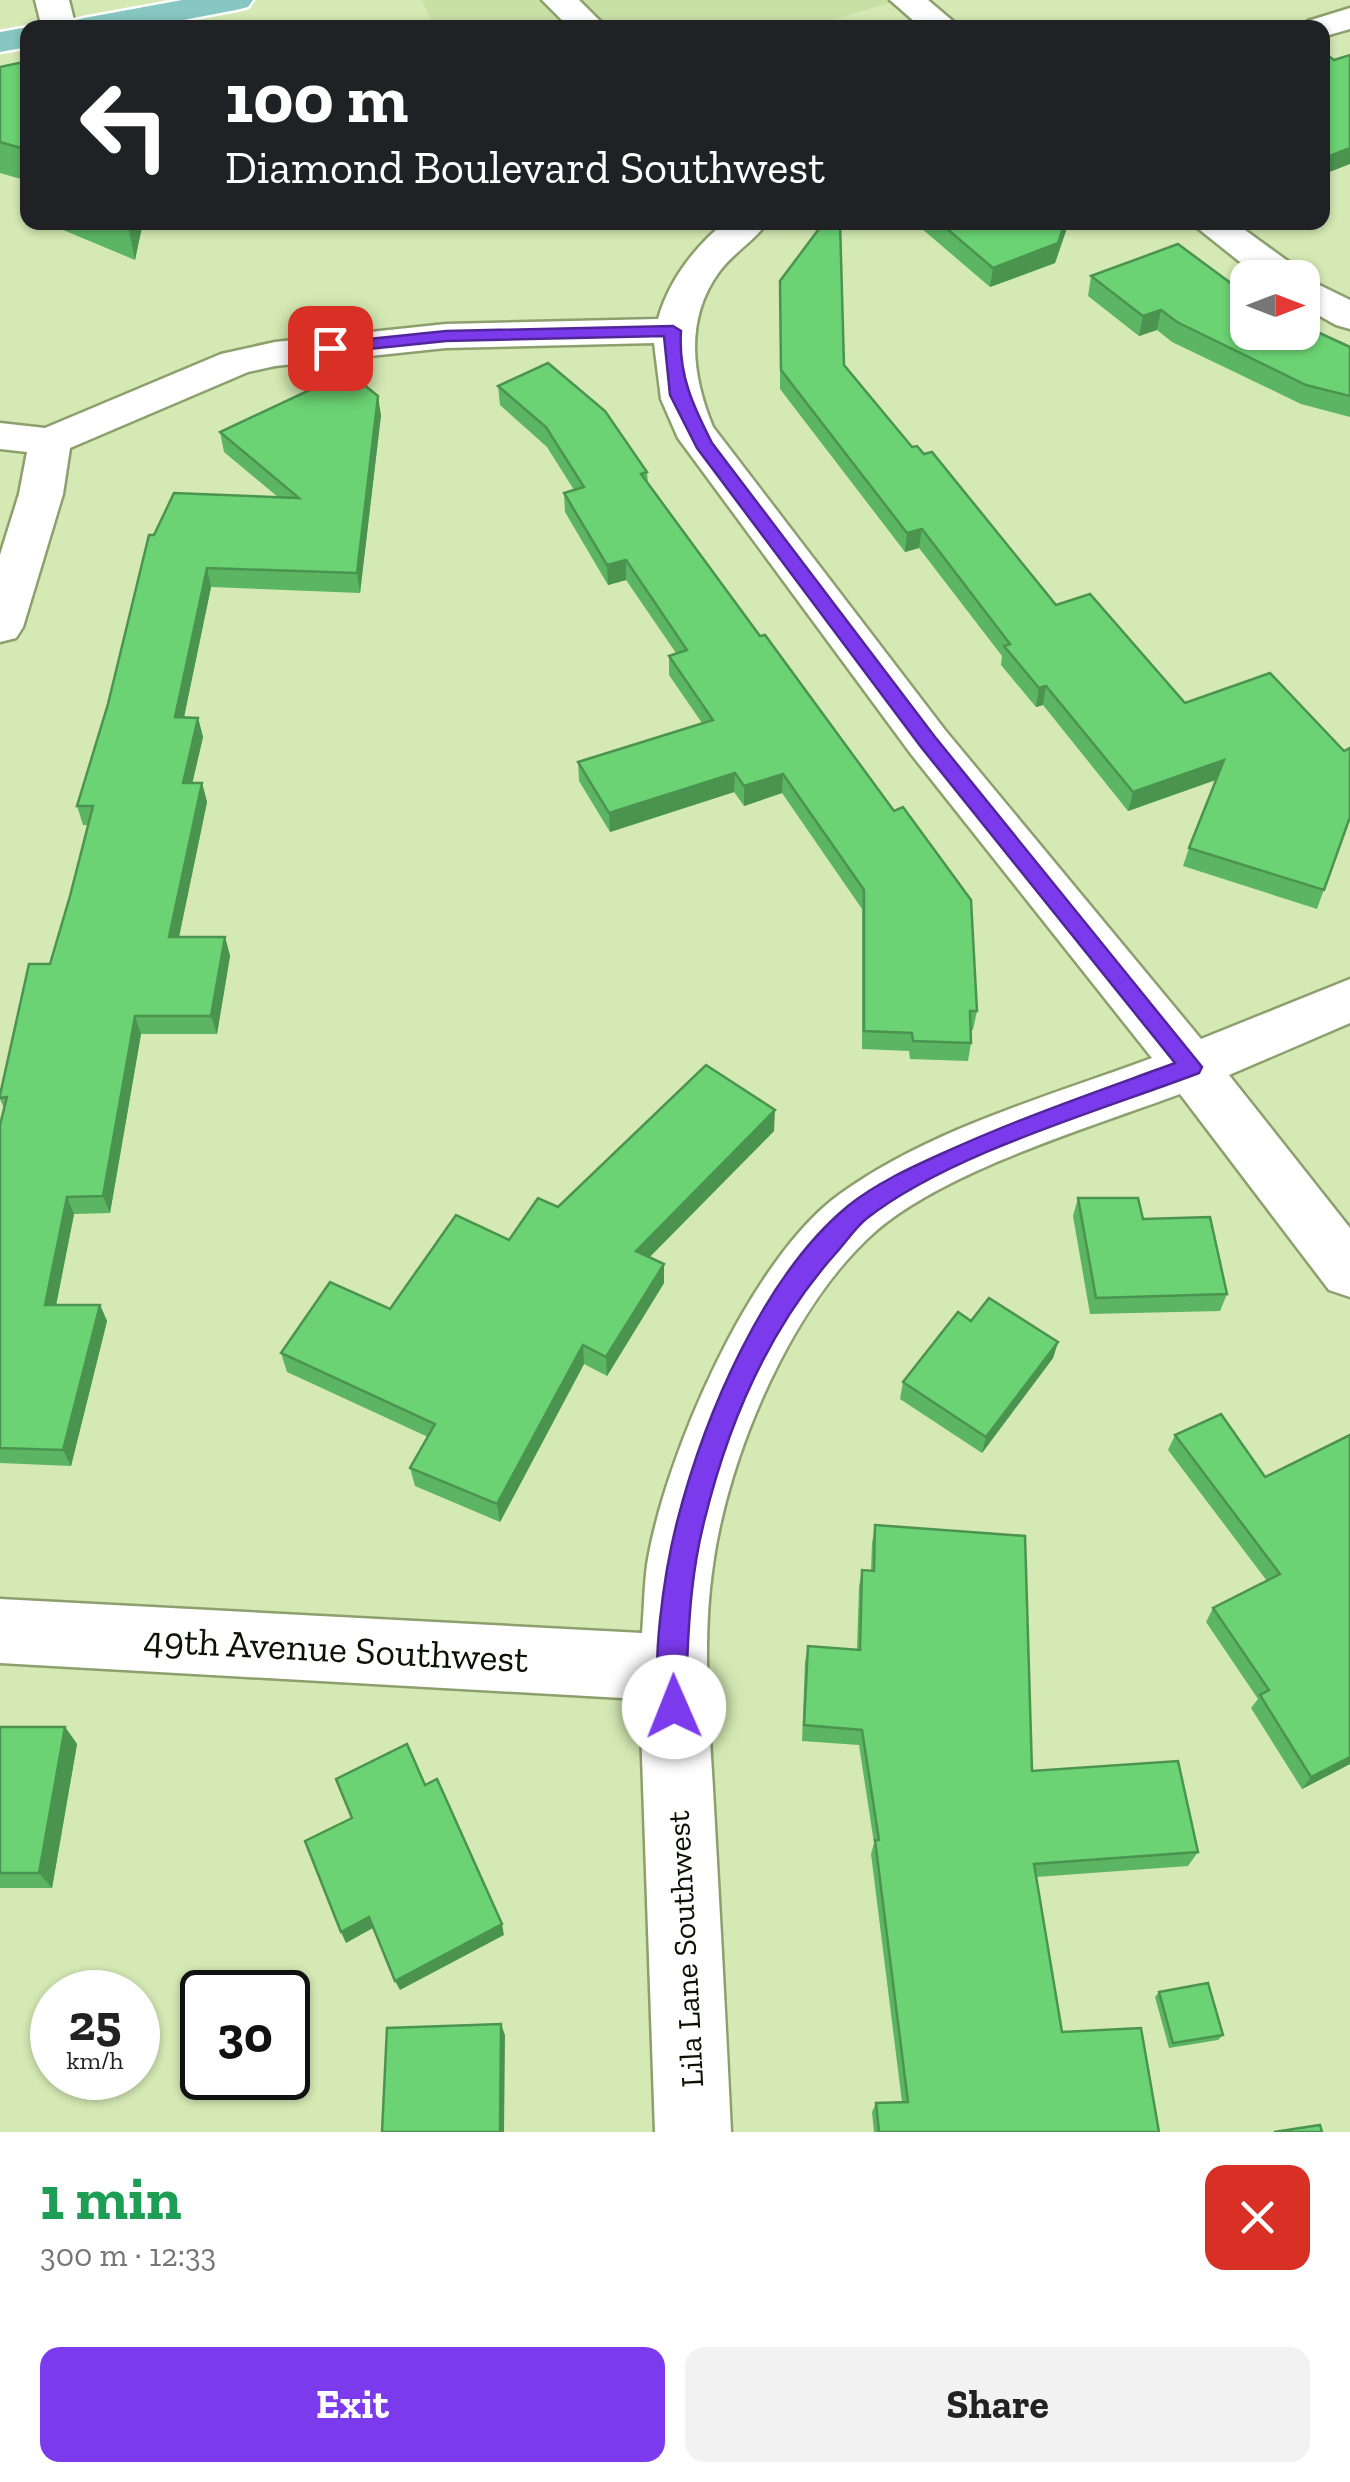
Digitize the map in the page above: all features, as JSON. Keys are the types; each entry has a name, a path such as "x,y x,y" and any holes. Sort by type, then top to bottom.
{"main road":[{"path":"127,20 236,0"}],"street":[{"path":"559,0 581,20"},
{"path":"907,0 933,20"},
{"path":"741,230 698,274 673,331 671,348 678,395 704,444 928,742 1350,1272"},
{"path":"1220,230 1261,260"},
{"path":"1320,300 1350,317"},
{"path":"0,436 50,441 235,363 275,354 446,336 673,331"},
{"path":"0,627 42,494 50,441"},
{"name":"Lila Lane Southwest","path":"693,2132 673,1668 680,1564 727,1406 761,1336 804,1271 857,1213 914,1177 991,1141 1190,1067 1350,1000"},
{"name":"49th Avenue Southwest","path":"0,1631 673,1668"}],"shaded area":[{"path":"422,0 893,2 832,20 431,20"}],"building":[{"path":"1350,55 1350,148 1330,156 1330,57 1334,60"},
{"path":"20,63 20,148 0,142 0,67"},
{"path":"818,230 840,230 844,365 912,447 917,446 924,454 932,452 1056,605 1090,594 1185,703 1270,673 1344,751 1350,748 1350,817 1324,890 1189,848 1224,760 1133,792 1046,686 1039,688 1004,646 1010,644 922,529 907,533 781,370 780,281"},
{"path":"948,230 1062,230 1058,243 993,268"},
{"path":"1178,244 1230,283 1230,348 1161,310 1143,316 1091,276"},
{"path":"1320,333 1350,347 1350,396 1306,385 1234,350 1320,350"},
{"path":"548,363 605,411 647,472 641,474 760,636 765,635 894,811 903,807 971,900 977,1011 970,1011 971,1043 913,1041 912,1033 864,1031 864,890 783,774 744,786 735,773 609,813 578,762 713,720 669,656 687,650 626,560 607,565 564,493 584,487 546,427 498,386"},
{"path":"348,372 378,396 357,573 207,568 175,717 198,718 183,783 202,783 169,937 225,937 211,1016 135,1016 103,1196 67,1197 45,1305 100,1305 63,1450 0,1448 0,1125 7,1097 0,1095 29,964 50,964 70,896 93,806 77,806 108,704 149,535 154,535 174,493 299,498 220,432"},
{"path":"706,1065 775,1110 636,1251 664,1264 606,1357 583,1345 497,1504 410,1468 435,1424 281,1353 330,1282 390,1309 456,1215 509,1240 538,1198 558,1207"},
{"path":"1078,1198 1138,1198 1143,1219 1210,1217 1227,1294 1096,1298"},
{"path":"989,1298 1058,1342 986,1437 903,1382 958,1312 971,1321"},
{"path":"1221,1414 1265,1477 1350,1435 1350,1757 1311,1777 1260,1695 1269,1690 1213,1608 1280,1574 1175,1435"},
{"path":"875,1525 1025,1536 1032,1771 1178,1761 1198,1852 1034,1864 1062,2032 1141,2028 1159,2132 879,2132 876,2103 908,2102 875,1840 879,1840 862,1730 804,1725 808,1646 860,1650 862,1570 874,1571"},
{"path":"0,1727 65,1727 39,1873 0,1873"},
{"path":"407,1744 425,1785 437,1779 502,1924 395,1981 369,1917 341,1932 305,1841 352,1818 336,1779"},
{"path":"1208,1983 1223,2035 1173,2043 1159,1992"},
{"path":"501,2024 500,2132 382,2132 387,2028"},
{"path":"1320,2125 1322,2132 1274,2132"}],"route":[{"path":"330,348 446,336 673,331 671,348 678,395 693,429 928,742 1190,1067 991,1141 914,1177 857,1213 804,1271 761,1336 727,1406 698,1493 680,1564 674,1707"}]}
